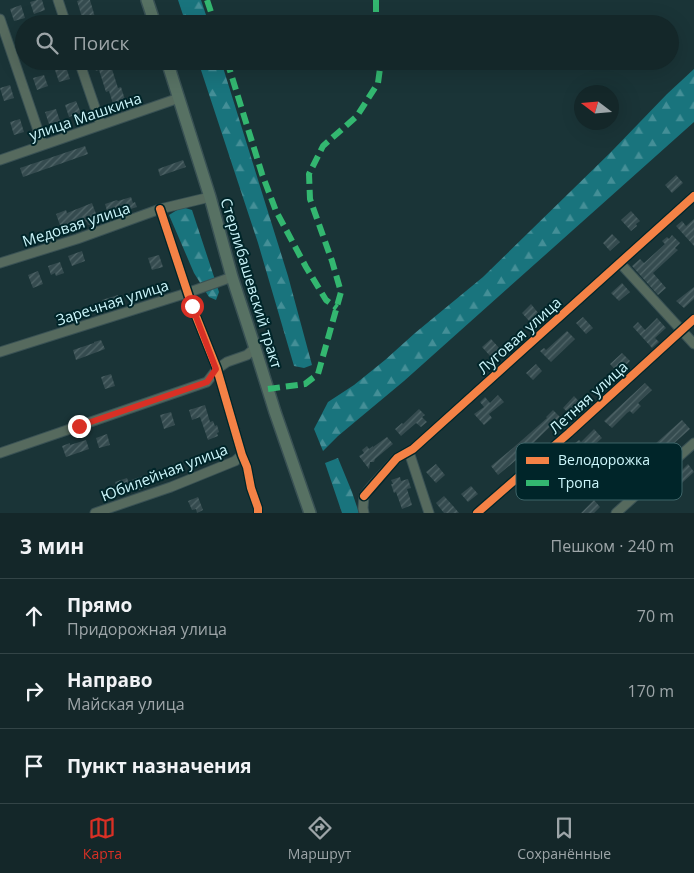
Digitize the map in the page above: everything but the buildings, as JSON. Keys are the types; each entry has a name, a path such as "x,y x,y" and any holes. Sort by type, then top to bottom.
{"main road":[{"path":"147,0 152,15"},
{"name":"Стерлибашевский тракт","path":"170,70 210,197 232,277 275,412 310,513"}],"street":[{"path":"58,0 63,15"},
{"path":"0,19 15,63"},
{"path":"17,70 43,145"},
{"path":"82,70 101,125"},
{"name":"улица Машкина","path":"0,160 179,98"},
{"name":"Медовая улица","path":"0,263 160,210 210,197"},
{"name":"Луговая улица","path":"364,513 364,496 397,458 409,452 694,197"},
{"path":"160,210 187,293 216,369 247,467 258,513"},
{"path":"620,263 694,344"},
{"name":"Заречная улица","path":"0,352 232,277"},
{"name":"Летняя улица","path":"558,443 694,319"},
{"path":"0,453 207,382 216,369 227,362 246,356 255,348"},
{"path":"682,453 694,442"},
{"path":"409,452 429,513"},
{"name":"Юбилейная улица","path":"95,513 171,487 235,461 242,455"},
{"name":"Летняя улица","path":"477,513 516,479"},
{"path":"616,513 630,500"}],"green space":[{"path":"178,0 201,0 206,15 183,15"},
{"path":"694,69 694,122 323,451 314,429 328,402 354,385 385,360 483,277"},
{"path":"201,70 224,70 288,276 312,365 304,368 294,366 258,243"},
{"path":"182,207 192,210 219,292 216,300 209,297 194,273 169,215"},
{"path":"338,458 359,513 342,513 325,463"}],"marked path":[{"path":"207,0 212,15"},
{"path":"376,0 376,15"},
{"path":"230,70 262,174 276,211 326,300 337,308"},
{"path":"268,389 305,384 318,374 341,292 310,199 309,174 323,146 357,116 378,83 380,70"}],"cycle path":[{"path":"364,496 397,458 413,449 694,196"},
{"path":"160,209 192,306 217,369 247,467 258,513"},
{"path":"558,443 694,319"},
{"path":"477,513 516,479"}],"route":[{"path":"79,426 207,382 216,369 192,306"}]}
